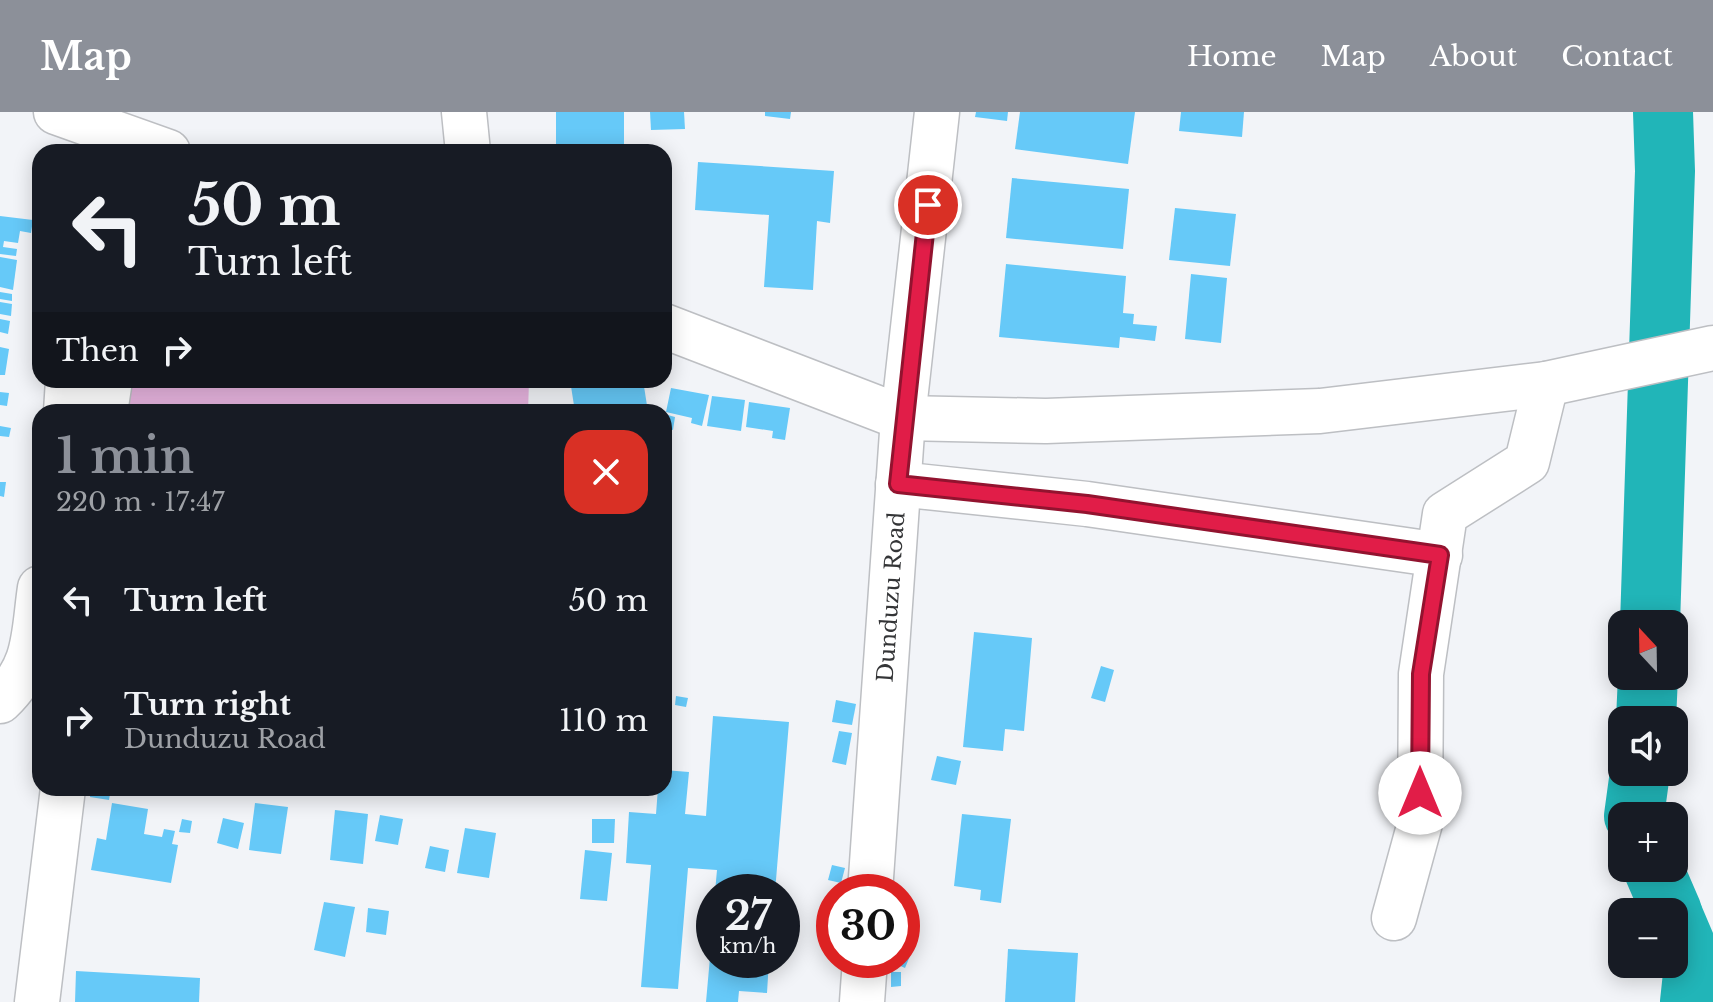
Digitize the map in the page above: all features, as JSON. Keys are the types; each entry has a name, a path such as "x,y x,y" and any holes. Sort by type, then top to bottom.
{"street":[{"path":"464,112 467,144"},
{"name":"Dunduzu Road","path":"871,874 903,418 937,112"},
{"path":"76,129 131,144"},
{"path":"672,329 903,418 1046,421 1320,411 1546,384 1713,348"},
{"path":"1394,918 1420,823 1421,674 1445,514 1527,462 1546,384"},
{"path":"898,484 1087,504 1440,555"},
{"path":"0,701 16,686 29,665 32,644"},
{"path":"37,1002 62,796"},
{"path":"862,1002 864,978"}],"shaded area":[{"path":"127,388 529,388 528,404 126,404"}],"building":[{"path":"556,112 624,112 624,144 556,144"},
{"path":"650,112 684,112 685,129 651,130"},
{"path":"765,112 791,112 790,119 765,116"},
{"path":"976,112 1008,112 1007,121 975,117"},
{"path":"1020,112 1135,112 1128,164 1015,149"},
{"path":"1181,112 1244,112 1242,137 1179,131"},
{"path":"698,162 834,171 830,223 817,221 813,290 764,287 769,215 695,210"},
{"path":"1012,178 1129,189 1123,249 1006,238"},
{"path":"1175,208 1236,214 1230,266 1169,260"},
{"path":"0,216 32,220 31,233 20,231 18,243 4,241 3,247 17,249 16,256 0,254"},
{"path":"0,257 17,260 13,290 0,287"},
{"path":"1006,264 1126,276 1123,313 1134,314 1133,324 1157,326 1155,341 1120,337 1119,348 999,337"},
{"path":"1191,274 1227,278 1221,343 1185,339"},
{"path":"0,292 12,294 12,301 0,299"},
{"path":"0,302 12,304 11,316 0,314"},
{"path":"0,319 10,321 8,334 0,332"},
{"path":"0,347 9,349 5,375 0,375"},
{"path":"571,388 644,388 647,404 574,404"},
{"path":"671,388 709,395 702,426 691,423 692,418 672,413 672,404 668,404"},
{"path":"0,392 9,393 7,406 0,405"},
{"path":"712,396 745,400 741,431 707,426"},
{"path":"749,402 790,408 785,440 772,438 773,431 746,427"},
{"path":"0,426 11,428 9,437 0,436"},
{"path":"0,482 6,482 4,497 0,496"},
{"path":"974,632 1032,638 1024,731 1005,729 1003,751 963,747"},
{"path":"1101,666 1114,670 1105,702 1091,698"},
{"path":"676,696 688,698 686,707 675,705"},
{"path":"836,700 856,704 852,725 832,722"},
{"path":"713,716 789,722 776,874 717,874 717,870 688,868 678,989 641,987 651,865 626,863 629,812 656,814 657,796 672,796 672,771 689,772 685,814 706,816"},
{"path":"839,731 852,733 846,765 832,762"},
{"path":"937,756 961,761 956,785 931,780"},
{"path":"90,796 110,796 109,800"},
{"path":"112,803 148,809 144,834 162,837 164,829 175,831 172,844 178,845 171,883 91,870 97,838 106,840"},
{"path":"255,803 288,807 281,854 249,850"},
{"path":"335,810 368,814 363,864 330,860"},
{"path":"962,814 1011,819 1001,903 980,900 981,890 954,886"},
{"path":"380,815 403,819 398,845 375,841"},
{"path":"223,818 244,823 238,849 217,843"},
{"path":"182,819 192,821 190,833 179,832"},
{"path":"592,819 615,819 614,843 592,843"},
{"path":"465,828 496,833 489,878 457,873"},
{"path":"430,846 449,850 445,872 425,868"},
{"path":"585,850 612,853 607,901 580,899"},
{"path":"832,865 845,868 843,874 830,874"},
{"path":"324,902 355,907 345,957 314,950"},
{"path":"368,908 389,911 386,935 366,932"},
{"path":"1008,949 1078,953 1075,1002 1005,1002"},
{"path":"76,971 200,978 199,1002 75,1002"},
{"path":"708,978 768,978 767,993 739,991 738,1002 706,1002"},
{"path":"891,978 901,978 901,986 891,987"}],"waterway":[{"path":"1650,610 1665,171 1663,112"},
{"path":"1647,690 1647,706"},
{"path":"1636,802 1638,786"},
{"path":"1659,882 1666,898"},
{"path":"1688,951 1694,965 1690,1002"}],"route":[{"path":"928,205 898,484 1087,504 1440,555 1421,674 1420,793"}]}
